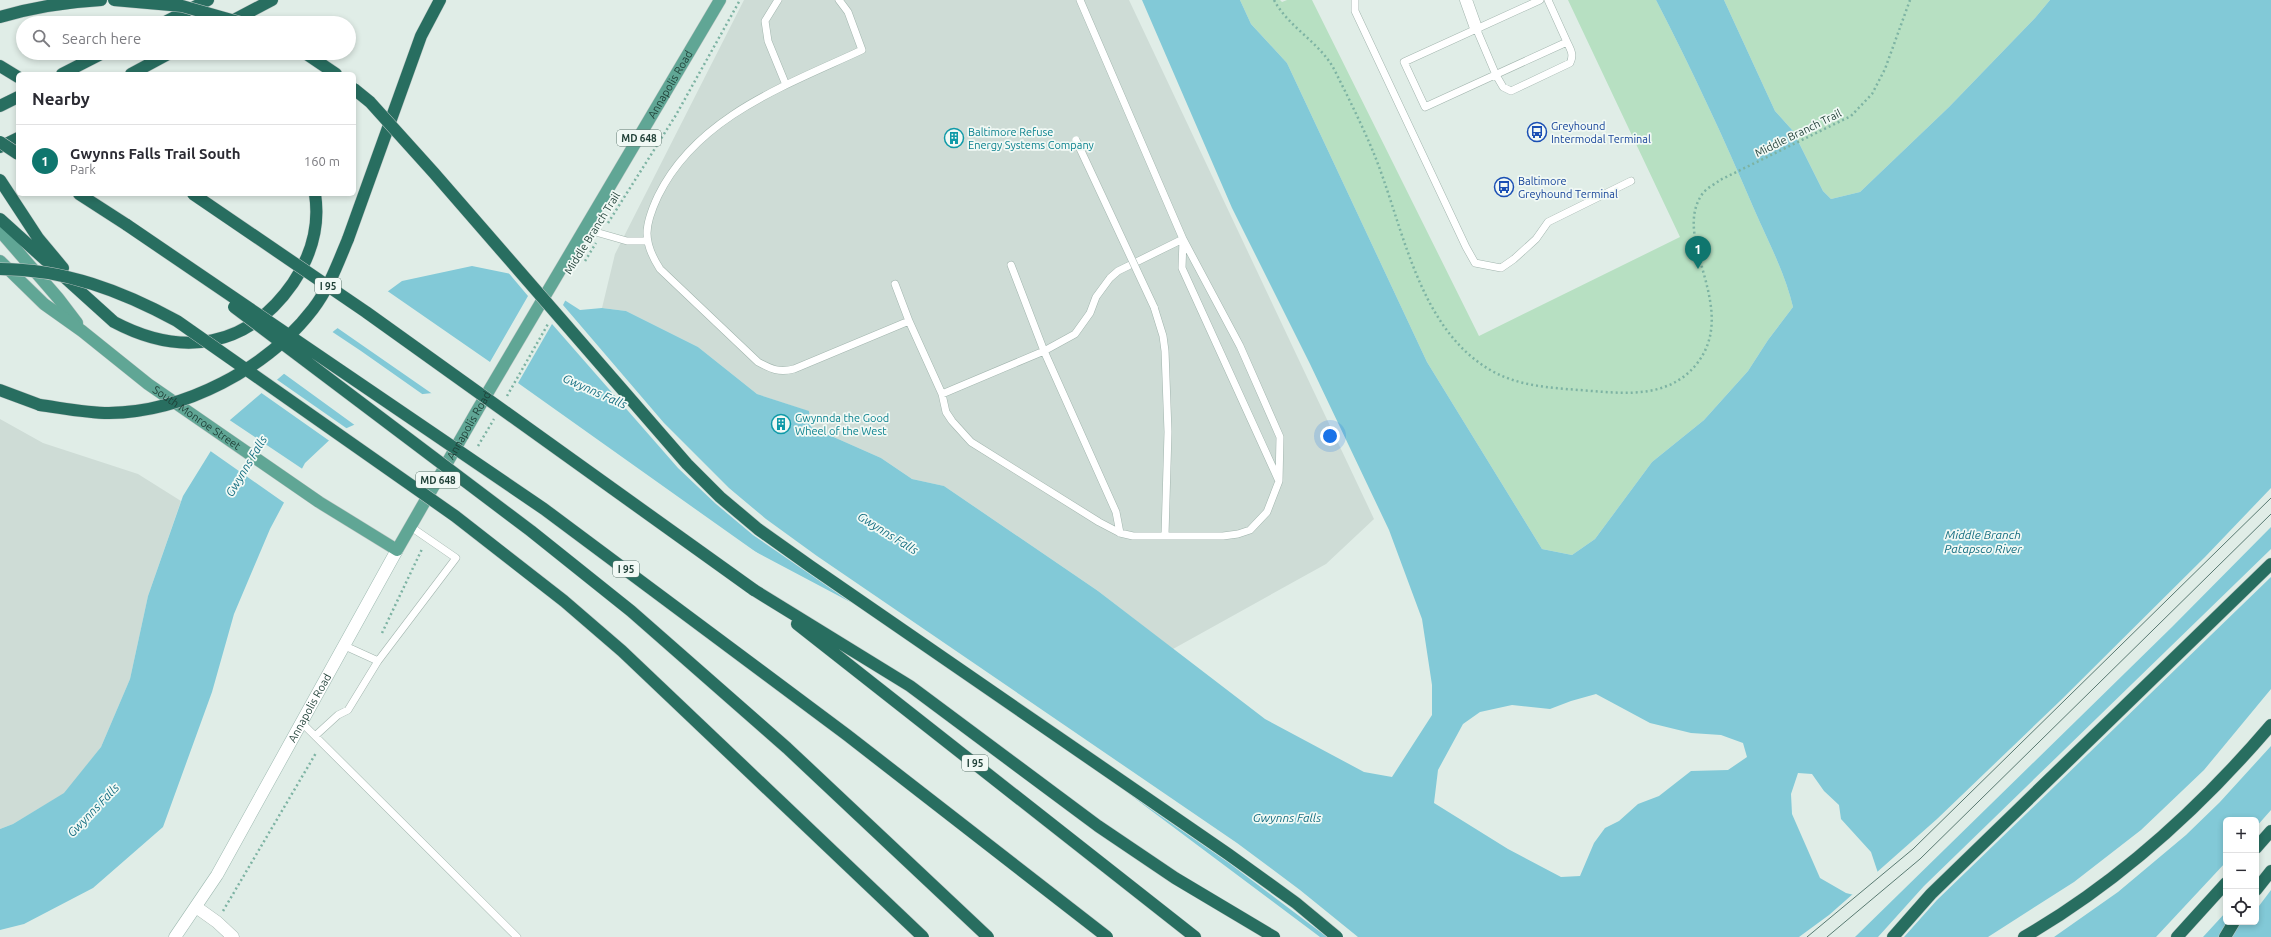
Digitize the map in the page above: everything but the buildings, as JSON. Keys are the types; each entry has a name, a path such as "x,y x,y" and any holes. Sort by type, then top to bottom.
{"highway":[{"path":"0,17 31,8 69,2 101,0"},
{"path":"114,0 182,6 217,16"},
{"path":"177,16 208,0"},
{"path":"241,16 272,0"},
{"path":"0,390 40,405 109,413 142,410 178,401 206,390 267,354 295,330 318,302 332,276 348,239 421,36 440,0"},
{"path":"66,72 89,60"},
{"path":"135,72 157,60"},
{"path":"315,60 333,72"},
{"path":"0,66 16,76"},
{"path":"356,91 370,102 434,173 657,432 720,497 758,528 810,566 1228,854 1296,903 1338,937"},
{"path":"0,106 16,98"},
{"path":"0,147 16,139"},
{"path":"0,142 16,153"},
{"path":"0,180 38,238 89,299"},
{"name":"I 95","path":"82,196 487,468 557,518 860,744 1107,937"},
{"name":"I 95","path":"196,196 411,344 754,590 1195,937"},
{"path":"0,219 114,322 134,332 157,340 182,343 213,340 248,328 272,308 285,294 300,273 310,252 316,226 314,196"},
{"path":"126,226 532,531 620,602 775,737 988,937"},
{"path":"0,269 22,269 65,276 106,287 144,303 177,321 221,351 449,512 534,577 622,651 922,937"},
{"path":"1893,937 1931,894 2271,564"},
{"path":"754,590 910,686 1064,802 1123,843 1181,882 1274,937"},
{"path":"2024,937 2092,893 2166,833 2202,801 2271,725"},
{"path":"2259,845 2271,831"},
{"path":"2257,889 2271,871"},
{"path":"2177,937 2223,886"},
{"path":"2225,937 2232,925"}],"main road":[{"name":"Annapolis Road","path":"175,937 217,875 303,724 410,527 478,409 720,0"},
{"path":"1466,0 1476,28"},
{"name":"South Monroe Street","path":"0,231 58,298 82,331"},
{"name":"South Monroe Street","path":"0,262 44,304 82,331 148,384 319,502 397,550"},
{"path":"196,907 217,922 233,937"}],"lane":[{"path":"778,0 774,3 764,21 768,41 786,85"},
{"path":"839,0 848,12 862,50 786,85 748,105 711,130 676,164 656,202 647,225 649,252 660,269 758,362 774,370 782,372 794,369 909,321"},
{"path":"895,284 909,321 942,394 949,417 971,442 1099,522 1120,533 1133,536 1223,536 1250,530 1267,512 1279,481 1280,437 1240,346 1183,239 1080,0"},
{"path":"1355,0 1355,11 1466,247 1476,263 1501,268 1514,259 1536,239 1548,222 1631,181"},
{"path":"1540,0 1404,62 1425,107 1567,42"},
{"path":"1476,28 1496,75 1503,87 1511,91 1570,63 1572,51 1548,0"},
{"path":"1076,140 1154,307 1163,336 1165,351 1168,432 1165,536"},
{"path":"585,229 627,242 647,241"},
{"path":"942,394 1044,351 1075,334 1090,313 1096,297 1110,278 1118,271 1183,239"},
{"path":"1183,239 1182,268 1279,481"},
{"path":"1011,265 1044,351 1116,512 1120,533"},
{"path":"315,736 338,715 348,710 378,661 456,558 410,527"},
{"path":"345,646 378,661"},
{"path":"303,724 517,937"}],"path":[{"name":"Middle Branch Trail","path":"584,262 676,115 740,0"},
{"name":"Middle Branch Trail","path":"1720,180 1851,116 1872,94 1885,69 1910,0"},
{"path":"504,400 551,317"},
{"path":"477,449 496,414"}],"shaded area":[{"path":"744,0 1129,0 1374,519 1326,564 1173,649 1098,591 944,486 912,479 881,458 811,427 808,411 757,394 698,347 626,311 602,308 615,254"},
{"path":"0,419 43,443 138,474 181,501 148,596 130,679 101,747 65,793 13,824 0,829"}],"green space":[{"path":"1240,0 1280,0 1282,2 1287,0 1312,0 1479,336 1680,237 1568,0 1656,0 1731,156 1781,269 1793,307 1768,340 1748,371 1704,420 1652,462 1595,539 1572,555 1542,549 1427,362 1287,63 1251,24"},
{"path":"1724,0 2050,0 2035,18 1949,107 1860,192 1831,199 1823,191 1793,131 1775,111"}],"water":[{"name":"Middle Branch Patapsco River","path":"1142,0 1240,0 1251,24 1287,63 1427,362 1542,549 1572,555 1595,539 1652,462 1704,420 1748,371 1768,340 1793,307 1781,269 1731,156 1656,0 1724,0 1775,111 1793,131 1823,191 1831,199 1860,192 1949,107 2035,18 2050,0 2271,0 2271,937 1320,937 1113,782 854,604 752,550 599,454 461,390 423,394 338,432 305,463 270,529 234,614 212,692 163,827 93,888 24,924 0,930 0,829 13,824 64,793 101,747 130,679 148,596 183,496 230,420 335,330 402,281 472,266 530,278 580,310 602,308 626,311 698,347 757,394 809,411 811,427 881,458 912,479 944,486 1098,591 1265,719 1364,772 1392,777 1432,715 1432,685 1422,619 1389,530 1310,364 1232,208","holes":["1596,694 1650,723 1691,733 1721,735 1743,743 1747,757 1728,770 1691,771 1659,796 1638,804 1619,821 1605,828 1594,843 1580,876 1561,877 1508,849 1434,803 1438,770 1463,724 1480,712 1512,705 1550,709","1798,773 1812,774 1824,791 1839,805 1841,819 1871,852 1878,873 1881,899 1866,898 1846,893 1820,878 1792,814 1791,794"]}],"pier":[{"path":"507,271 531,277 566,299 563,305 664,423 729,488 766,519 817,556 1237,843 1300,890 1358,937 1327,937 1229,863 753,535 716,504 678,468 552,324 518,383 767,560 598,456 460,392 434,395 336,327 386,290 490,362 528,296"},
{"path":"331,331 425,396 356,426 283,373"},
{"path":"276,379 349,430 339,434 331,442 260,392"},
{"path":"228,419 304,470 286,504 209,450"},
{"path":"2271,488 2271,527 2172,627 1855,937 1799,937 1829,915 1854,893 1879,897 1876,873 1937,819 2060,701 2205,557"},
{"path":"2271,549 2271,577 1937,900 1904,937 1878,937 1924,886"},
{"path":"2271,689 2271,746 2220,802 2186,835 2118,892 2054,937 1988,937 2074,882 2141,830 2204,770"},
{"path":"2271,810 2271,890 2259,906 2259,853 2259,824"},
{"path":"2223,865 2223,915 2203,937 2156,937"}],"tram line":[{"path":"1807,937 1913,849 2271,498"},
{"path":"1827,937 1920,859 2271,514"}],"place":[{"name":"Greyhound Intermodal Terminal","path":"1537,132"},
{"name":"Baltimore Refuse Energy Systems Company","path":"954,138"},
{"name":"Baltimore Greyhound Terminal","path":"1504,187"},
{"name":"Gwynns Falls Trail South","path":"1698,269"},
{"name":"Gwynnda the Good Wheel of the West","path":"781,424"}],"water label":[{"name":"Gwynns Falls","path":"595,391"},
{"name":"Gwynns Falls","path":"246,466"},
{"name":"Gwynns Falls","path":"888,533"},
{"name":"Gwynns Falls","path":"93,810"},
{"name":"Gwynns Falls","path":"1287,817"}]}
